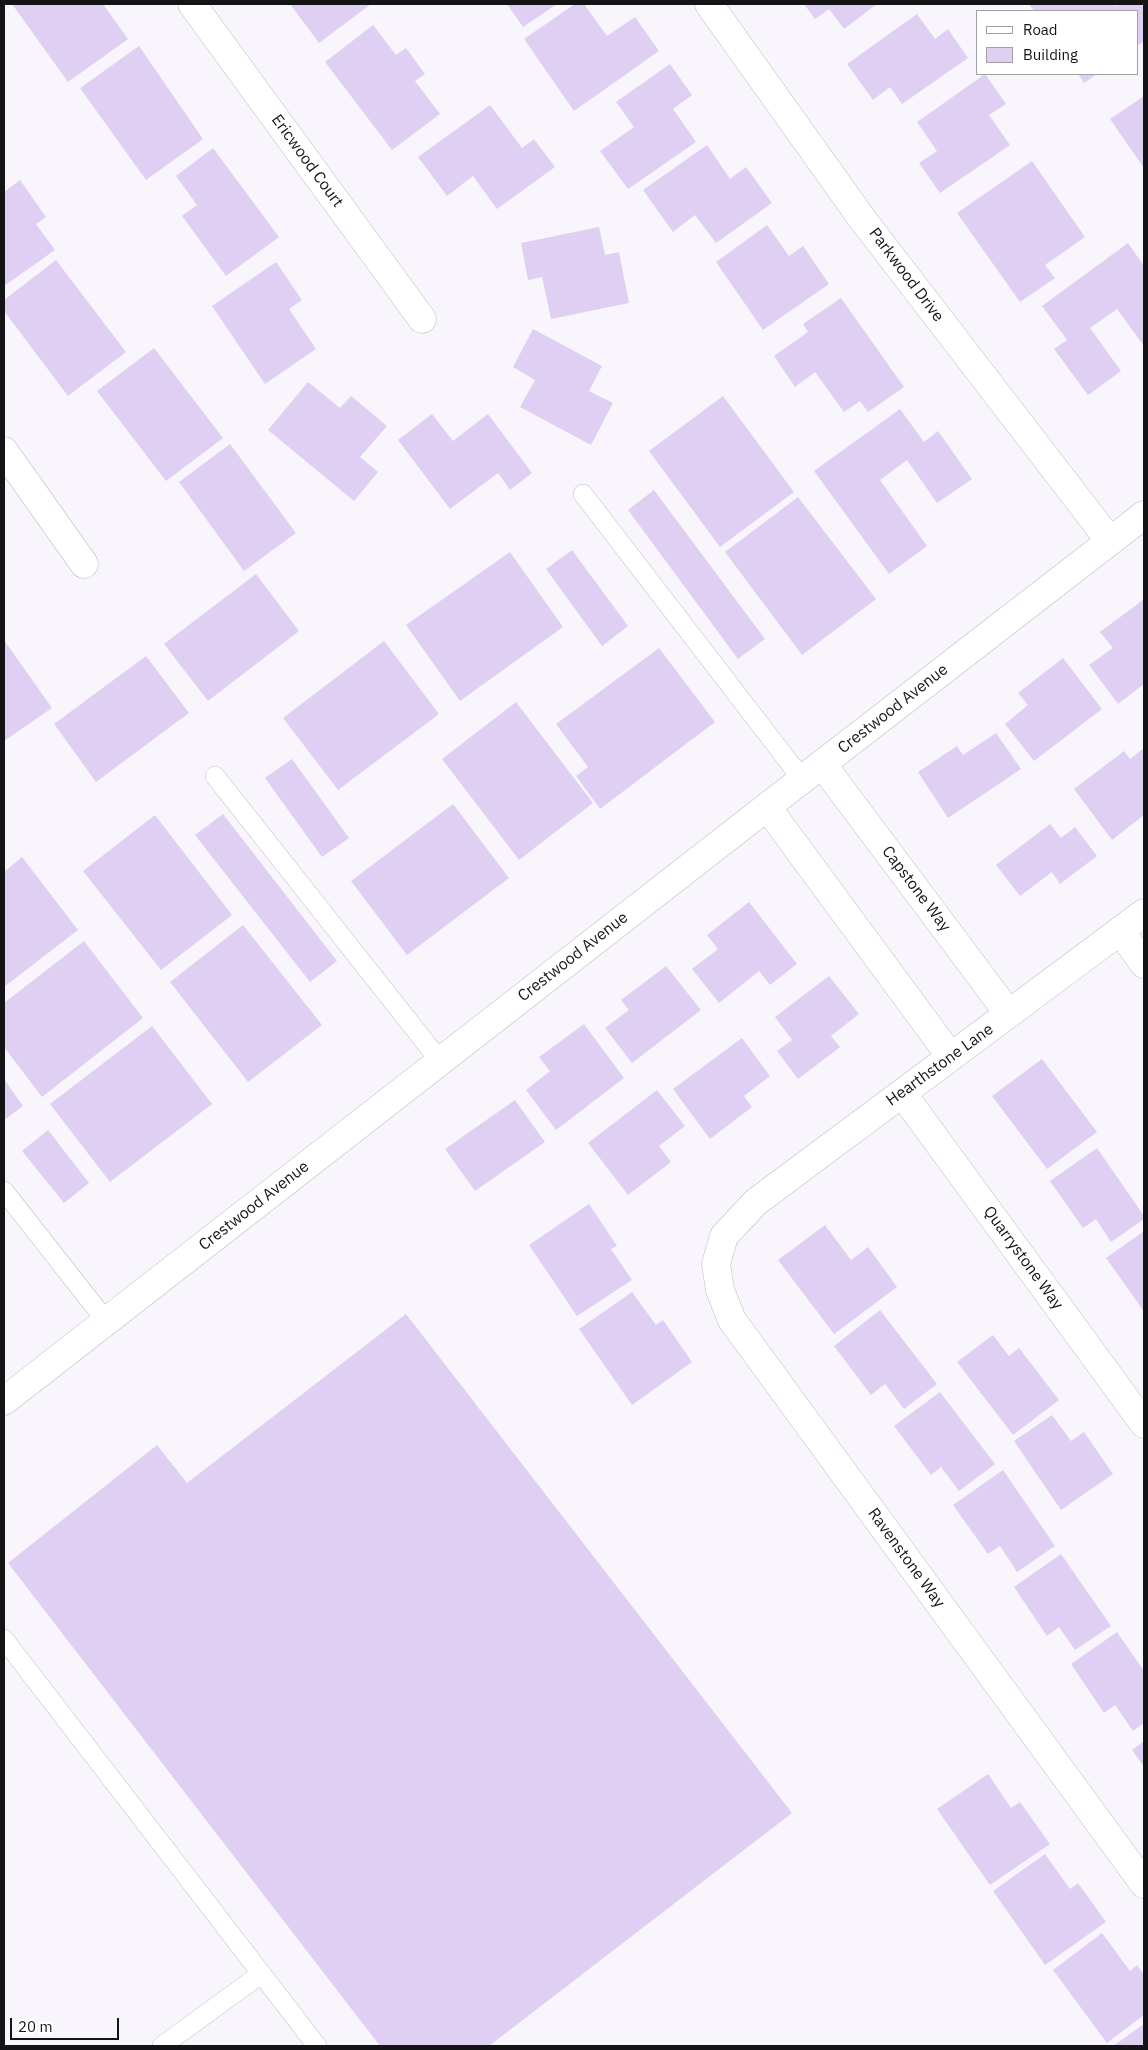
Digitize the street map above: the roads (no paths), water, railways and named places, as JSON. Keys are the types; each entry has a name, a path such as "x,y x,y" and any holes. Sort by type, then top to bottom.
{"street":[{"name":"Ericwood Court","path":"192,4 422,319"},
{"name":"Parkwood Drive","path":"708,4 863,220 1110,541"},
{"path":"4,451 84,564"},
{"name":"Crestwood Avenue","path":"4,1401 812,771 1144,515"},
{"name":"Capstone Way","path":"812,771 1009,1014"},
{"path":"767,806 951,1057"},
{"name":"Hearthstone Lane","path":"738,1221 756,1202 1144,914"},
{"path":"1121,932 1144,964"},
{"name":"Quarrystone Way","path":"902,1093 1144,1424"},
{"name":"Ravenstone Way","path":"738,1221 724,1236 716,1264 720,1290 732,1320 1144,1884"}],"lane":[{"path":"583,494 812,771"},
{"path":"215,776 440,1061"},
{"path":"4,1191 106,1321"},
{"path":"4,1639 317,2046"},
{"path":"162,2046 261,1974"}]}
